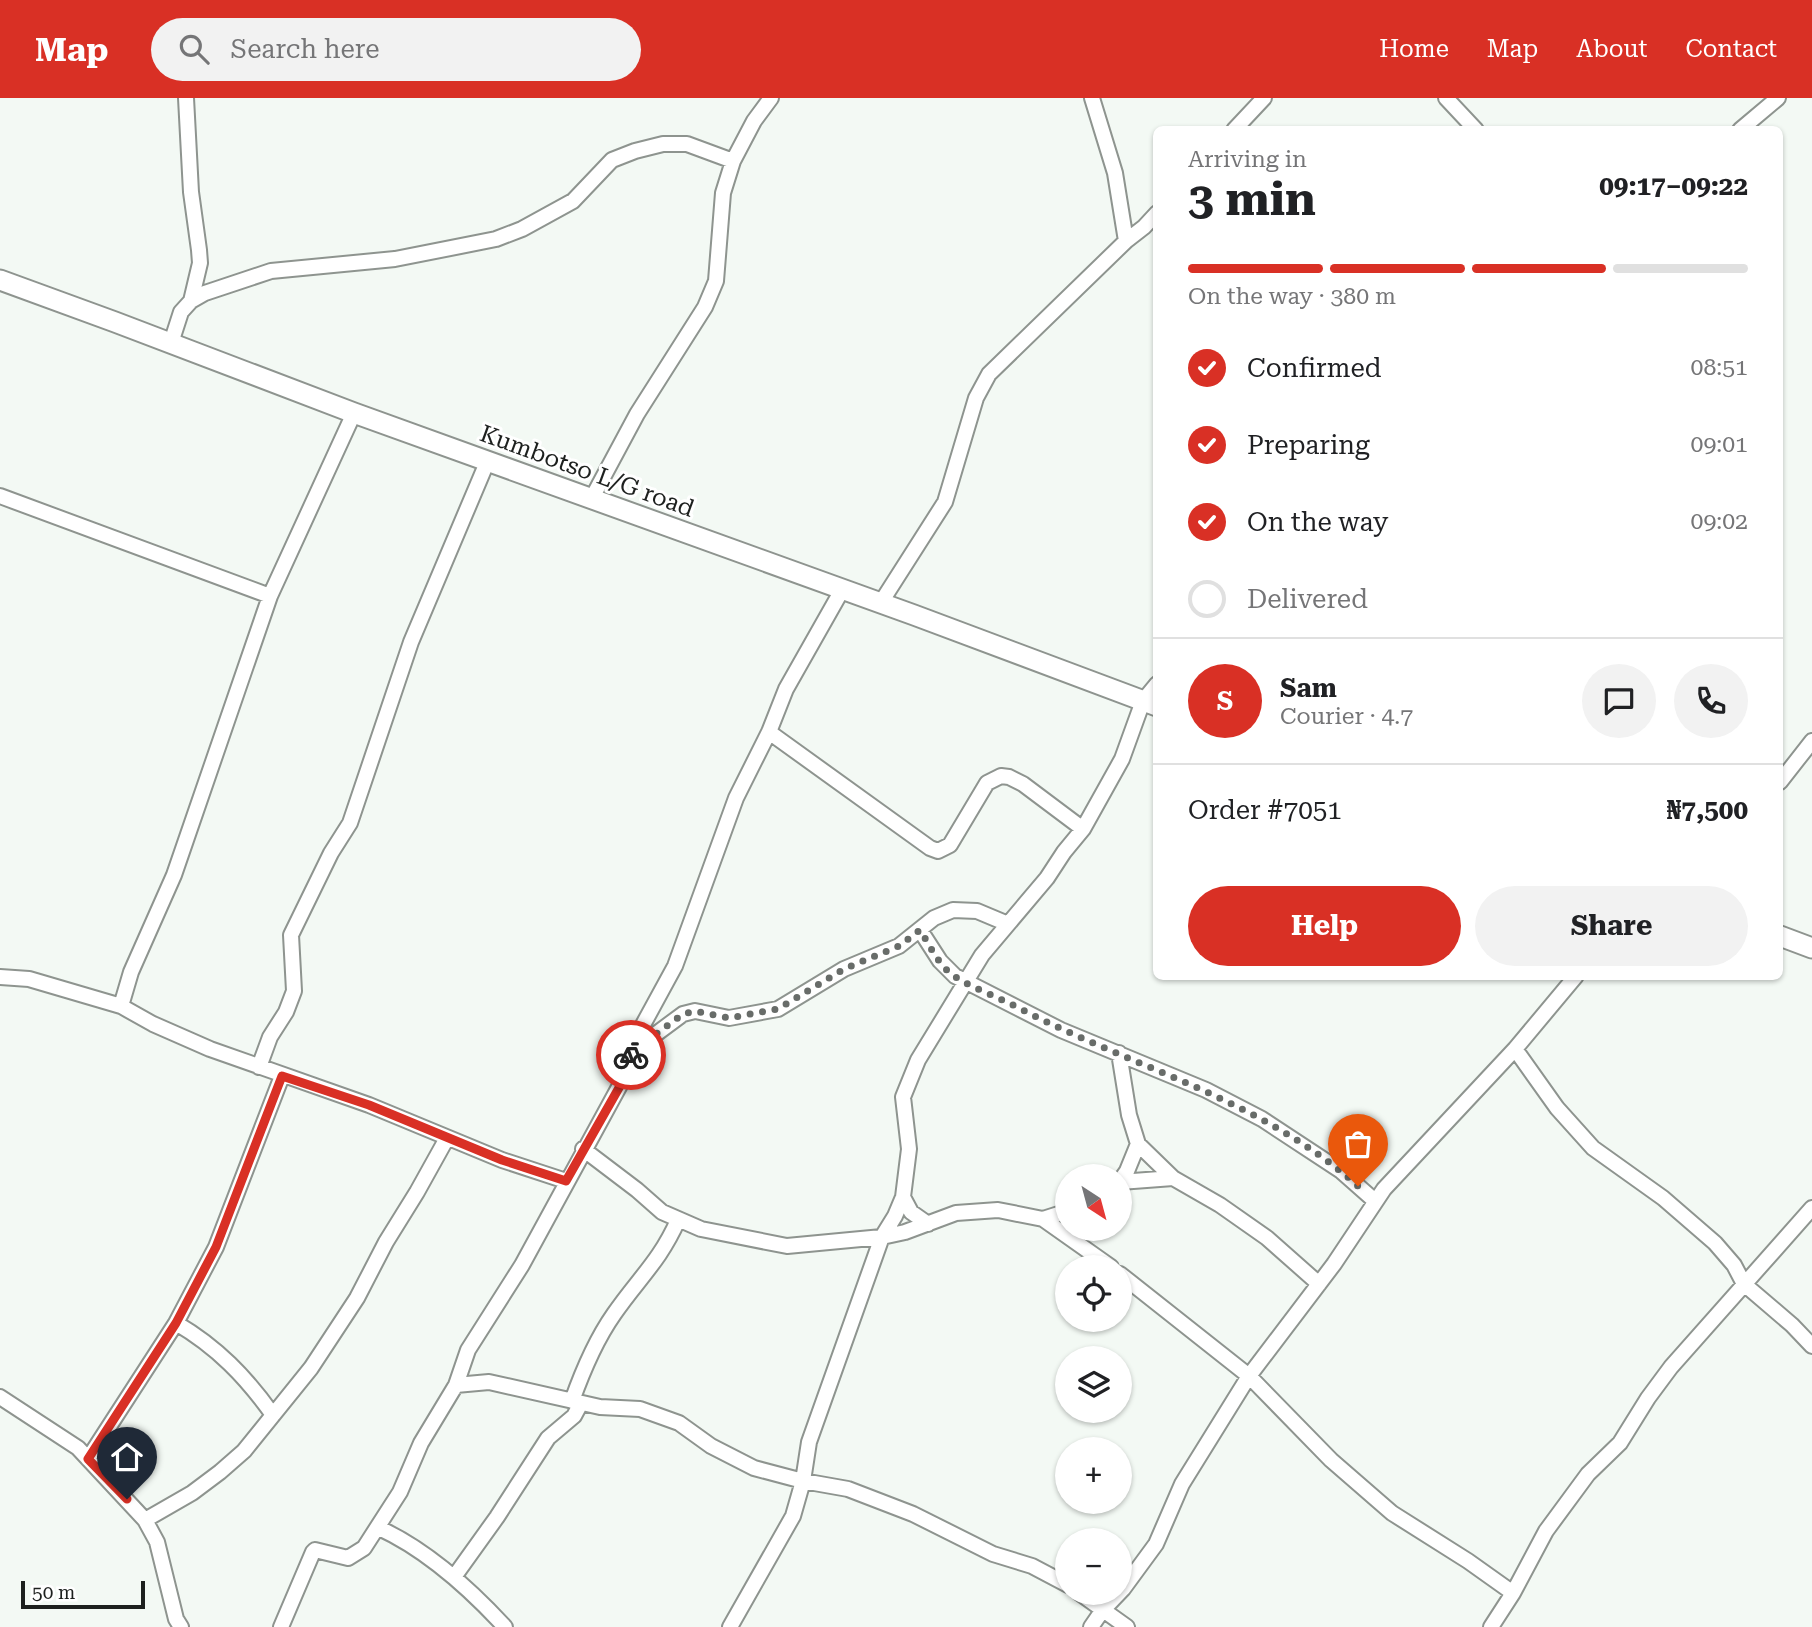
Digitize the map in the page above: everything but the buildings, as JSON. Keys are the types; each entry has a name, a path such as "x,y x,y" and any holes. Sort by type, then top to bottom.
{"main road":[{"name":"Kumbotso L/G road","path":"0,281 1150,703"},
{"path":"1783,937 1812,948"}],"street":[{"path":"186,98 191,192 200,263 191,301"},
{"path":"592,498 637,414 705,307 716,281 723,192 733,161 754,121 771,98"},
{"path":"1092,98 1115,173 1126,242"},
{"path":"1238,126 1264,98"},
{"path":"1446,98 1472,126"},
{"path":"1745,126 1778,98"},
{"path":"171,343 181,312 191,301 227,284 271,271 395,259 496,239 562,208 573,201 612,160 644,148 663,144 687,144 733,161"},
{"path":"880,604 946,502 976,398 989,374 1153,217"},
{"path":"121,1006 131,972 174,875 270,596 354,413"},
{"path":"259,1067 270,1037 286,1012 294,991 291,935 331,853 350,823 411,642 488,460"},
{"path":"0,496 270,596"},
{"path":"281,1627 313,1552 315,1550 348,1558 364,1548 379,1528 400,1492 421,1443 456,1385 468,1350 555,1208 566,1181 631,1065 632,1045 675,966 736,798 769,732 786,689 842,590"},
{"path":"730,1627 793,1516 803,1481 809,1442 854,1322 882,1237 903,1197 909,1149 903,1097 931,1035 982,955 1083,829 1150,703"},
{"path":"769,732 930,848 938,851 950,845 987,783 1001,776 1023,784 1083,829"},
{"path":"1783,778 1812,741"},
{"path":"632,1045 656,1034 683,1014 695,1011 729,1018 778,1009 844,969 899,946 934,918 953,910 977,911 1008,924"},
{"path":"920,930 947,971 1061,1030 1206,1090 1262,1119 1341,1171 1375,1201"},
{"path":"0,977 29,979 121,1006 164,1029 259,1067 369,1105 447,1138 566,1181"},
{"path":"1091,1627 1102,1611 1123,1590 1156,1544 1182,1483 1250,1376 1319,1284 1375,1201 1410,1159 1515,1049 1573,980"},
{"path":"1515,1049 1558,1108 1593,1148 1663,1198 1715,1243 1734,1265 1744,1284 1812,1346"},
{"path":"1119,1053 1129,1115 1138,1144 1173,1178 1220,1205 1267,1238 1319,1284"},
{"path":"88,1459 176,1323 216,1247 282,1076"},
{"path":"145,1520 220,1472 244,1451 273,1415 328,1345 447,1138"},
{"path":"1130,1164 1138,1144"},
{"path":"583,1150 662,1212 701,1229 787,1246 882,1237 956,1213 998,1210 1043,1219 1094,1255"},
{"path":"1132,1181 1173,1178"},
{"path":"903,1197 911,1212 928,1224"},
{"path":"1492,1627 1558,1513 1588,1474 1620,1443 1671,1367 1812,1208"},
{"path":"1043,1219 1055,1215"},
{"path":"454,1577 548,1438 574,1416 595,1343 614,1314 657,1260 678,1220"},
{"path":"1132,1283 1250,1376 1307,1437 1382,1506 1513,1593"},
{"path":"176,1323 217,1350 253,1387 273,1415"},
{"path":"456,1385 489,1382 600,1407 639,1409 679,1423 710,1446 754,1468 848,1489 893,1506 993,1554 1032,1566 1055,1578"},
{"path":"0,1397 78,1448 145,1520 157,1542 176,1619 181,1627"},
{"path":"379,1528 454,1577 505,1627"},
{"path":"1094,1605 1127,1627"}],"way so far":[{"path":"631,1055 632,1045 656,1034 683,1014 695,1011 713,1017 729,1018 778,1009 844,969 899,946 920,930 947,971 955,976 1061,1030 1206,1090 1262,1119 1304,1145 1358,1186"}],"route":[{"path":"127,1499 88,1459 176,1323 216,1247 282,1076 369,1105 502,1160 566,1181 624,1079 631,1065 631,1055"}]}
